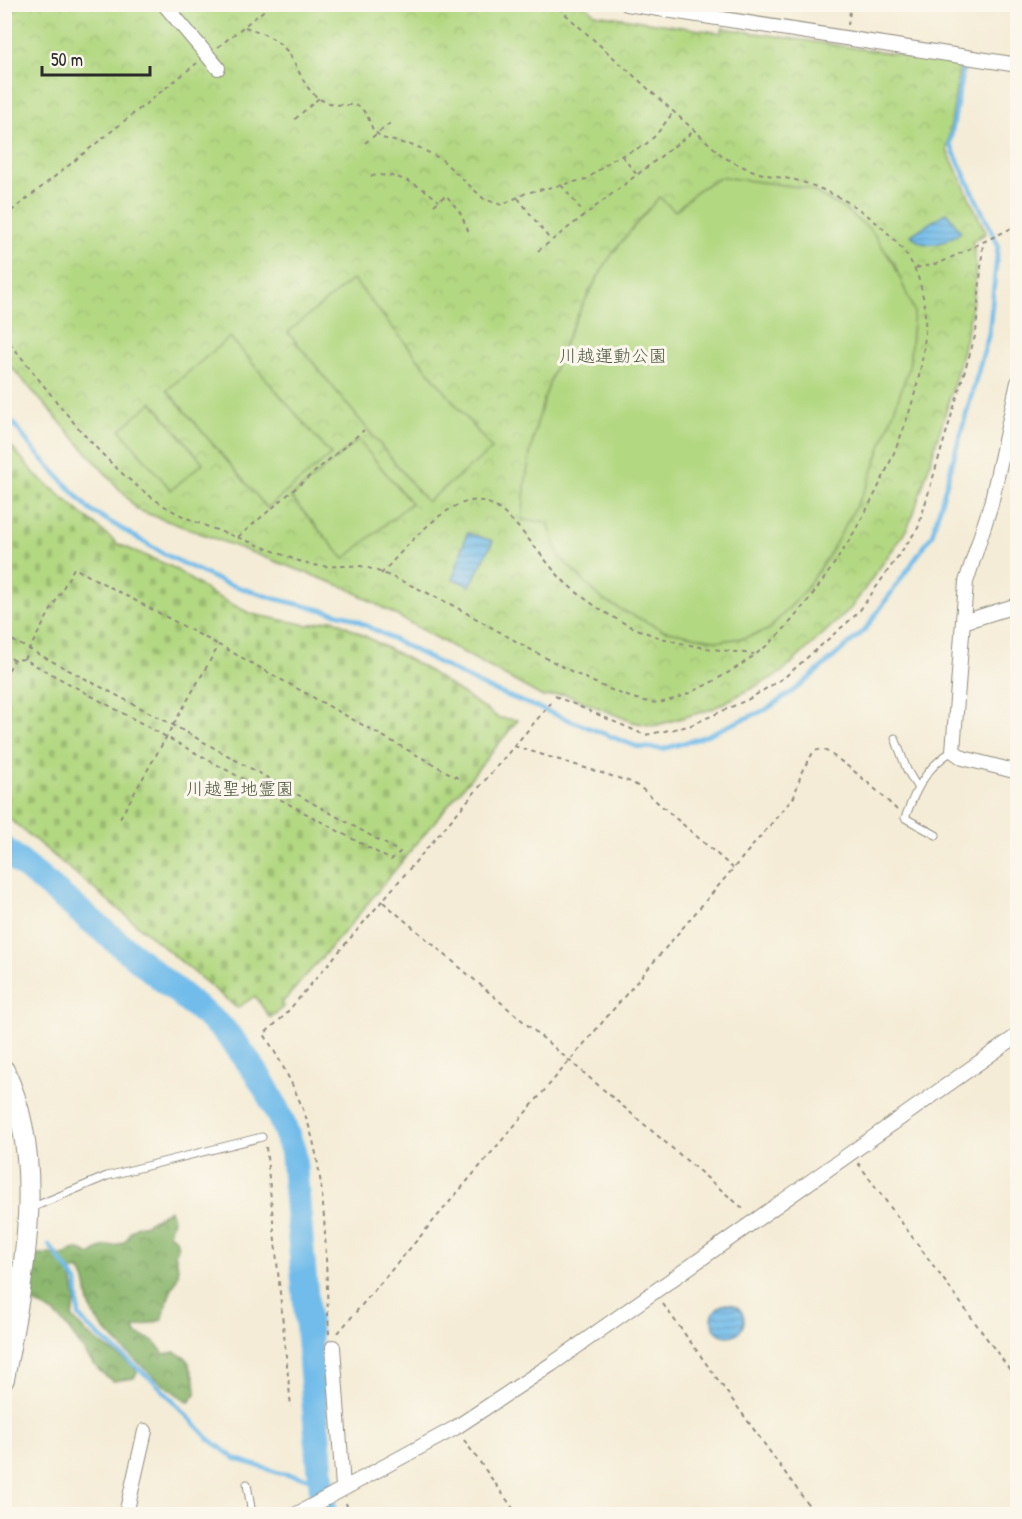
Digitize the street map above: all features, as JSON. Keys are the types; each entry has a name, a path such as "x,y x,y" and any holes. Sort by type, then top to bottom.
{"street":[{"path":"164,4 218,68"},
{"path":"627,4 1017,65"},
{"path":"1017,382 991,504 966,582 953,751 963,758 1017,772"},
{"path":"963,622 1017,605"},
{"path":"303,1511 455,1428 654,1292 755,1218 1017,1035"},
{"path":"4,1070 20,1118 28,1174 29,1209 26,1246 4,1379"},
{"path":"333,1347 340,1489"},
{"path":"126,1515 145,1431"}],"lane":[{"path":"895,738 907,770 917,787"},
{"path":"936,836 905,818 917,787 943,757 953,751"},
{"path":"29,1209 107,1176 262,1137"},
{"path":"247,1484 252,1515"}],"path":[{"path":"4,217 272,4"},
{"path":"4,336 105,458 138,487 167,508 311,565 340,568 362,566 444,601 541,655 639,701 660,702 696,690 770,643 819,587 861,524 881,483 913,398 921,359 926,300 915,268 904,251 848,201 812,185 750,170 725,158 554,4"},
{"path":"846,39 851,4"},
{"path":"245,27 271,37 285,50 309,90 319,98 327,103 359,106 377,134 418,147 441,159 477,194 493,205 502,206 526,193 587,179 622,156 645,146 674,111"},
{"path":"295,119 319,98"},
{"path":"365,143 393,121"},
{"path":"538,251 695,130"},
{"path":"622,156 637,175"},
{"path":"371,176 404,179 422,188 439,201"},
{"path":"561,185 585,214"},
{"path":"434,206 446,195 453,202 469,233"},
{"path":"518,198 551,242"},
{"path":"915,268 940,263 1017,225"},
{"path":"555,696 645,735 689,726 749,699 785,677 861,609 918,528 976,333 983,242"},
{"path":"238,537 364,430"},
{"path":"381,574 422,530 458,504 482,501 508,516 567,585 592,604 625,624 654,638 683,645 754,654"},
{"path":"24,659 74,568 219,645 458,778"},
{"path":"4,636 174,726 400,852 391,860 24,659 14,660 4,654"},
{"path":"120,818 168,738 219,645"},
{"path":"4,678 14,660"},
{"path":"333,1347 329,1335 320,1196 314,1150 302,1107 264,1034 283,1017 383,902 552,702"},
{"path":"514,746 631,782 641,788 733,868"},
{"path":"333,1347 334,1338 794,797 802,771 814,751 823,749 832,755 878,790 905,818"},
{"path":"383,902 755,1218"},
{"path":"262,1137 272,1188 291,1407"},
{"path":"849,1152 1017,1381"},
{"path":"654,1292 815,1515"},
{"path":"455,1428 517,1515"}],"green space":[{"name":"川越運動公園","path":"22,4 584,4 595,14 721,33 723,28 960,64 947,150 986,233 972,242 976,266 966,335 944,418 913,516 905,532 851,608 781,673 712,709 654,726 633,722 565,694 543,697 349,589 138,510 5,360 4,19"},
{"path":"721,177 807,188 841,207 871,230 894,264 914,311 909,368 868,484 830,553 803,593 768,630 744,638 719,641 663,630 604,601 559,556 548,522 523,520 530,453 548,387 573,324 605,265 659,197 675,211 699,189"},
{"path":"353,279 492,449 427,502 288,332"},
{"path":"230,337 331,455 267,508 167,390"},
{"path":"152,402 203,463 171,490 120,430"},
{"name":"川越聖地霊園","path":"4,438 36,475 118,544 172,567 212,594 251,614 308,625 333,619 421,666 499,718 518,720 345,931 282,1003 284,1006 270,1018 255,996 237,1008 5,815"},
{"path":"358,440 411,503 344,559 291,497"},
{"path":"170,1210 173,1219 169,1234 176,1239 178,1248 175,1253 178,1276 162,1320 134,1328 136,1334 154,1341 164,1354 175,1352 187,1359 195,1379 196,1394 189,1402 136,1361 100,1323 90,1307 85,1281 79,1269 71,1271 76,1300 72,1317 86,1333 133,1366 137,1372 134,1378 113,1381 104,1374 55,1314 33,1303 29,1289 34,1258 40,1254 66,1255 78,1249 90,1255 102,1247 119,1245 127,1240 130,1232 138,1226"}],"water":[{"path":"947,212 961,232 955,236 936,244 929,244 911,235"},
{"path":"467,533 493,541 470,586 453,579"},
{"path":"728,1304 739,1309 744,1320 739,1331 728,1336 717,1331 712,1320 717,1309"}],"waterway":[{"path":"4,411 33,449 90,510 164,554 222,582 276,599 348,616 485,687 638,747 663,749 700,738 767,709 800,686 865,630 932,535 989,333 998,245 950,144 963,68"},
{"path":"4,849 223,1029 256,1072 280,1116 293,1151 324,1514"},
{"path":"49,1245 77,1282 79,1316 87,1326 156,1383 208,1438 234,1458 279,1473 320,1480"}]}
